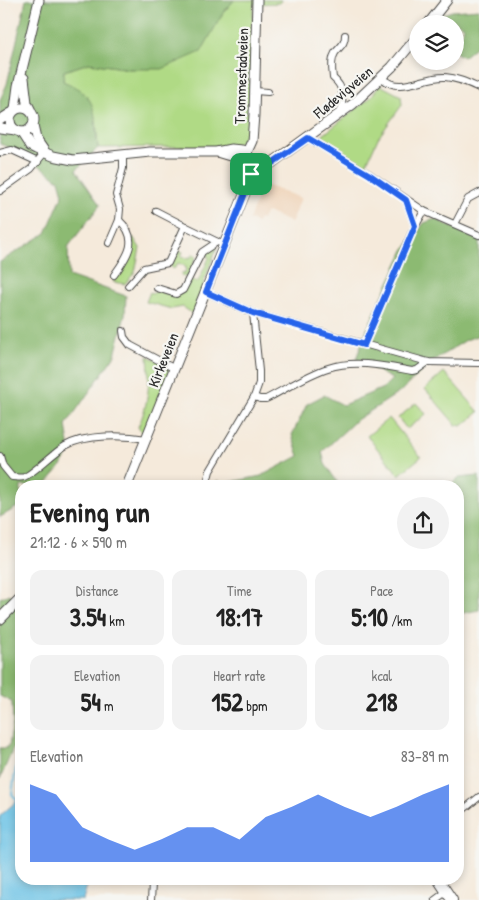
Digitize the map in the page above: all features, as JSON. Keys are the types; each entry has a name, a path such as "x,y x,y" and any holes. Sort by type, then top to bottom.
{"main road":[{"path":"38,0 13,111 10,117 10,125 18,131 30,146 53,156 73,160 150,152 216,152 231,149 242,150 248,155"},
{"name":"Trommestadveien","path":"248,155 252,141 255,91 257,0"},
{"path":"435,15 447,0"},
{"name":"Flødevigveien","path":"251,174 258,173 340,114 382,78 409,46"},
{"path":"25,58 24,87 27,102 34,119 33,126 36,139 44,152"},
{"path":"0,120 22,107 32,112"},
{"path":"0,128 28,131 33,126"},
{"name":"Kirkeveien","path":"129,480 206,292 221,243 249,184 251,174 248,155"},
{"path":"0,619 15,604"},
{"path":"442,885 449,896"}],"street":[{"path":"340,114 343,92 339,84 332,78 332,70 334,57 343,45 345,35"},
{"path":"382,78 388,84 401,86 424,79 452,78 465,81 479,88"},
{"path":"255,91 268,92"},
{"path":"308,138 370,175 424,211 479,234"},
{"path":"0,153 12,150 38,162"},
{"path":"0,190 20,178 38,162 44,152"},
{"path":"109,243 119,220 120,209 116,196 123,168 122,155"},
{"path":"455,224 468,199 479,193"},
{"path":"406,200 415,226"},
{"path":"156,211 221,243"},
{"path":"364,345 415,226 424,211"},
{"path":"114,275 126,260 131,242 130,232 119,220"},
{"path":"128,286 144,268 168,263 185,226"},
{"name":"Kirkeveien","path":"157,288 176,294 183,290 202,252 221,243"},
{"path":"206,292 253,313 428,362 479,363"},
{"path":"208,480 210,471 254,397 259,383 253,313"},
{"path":"123,331 124,338 130,345 174,369"},
{"path":"254,397 266,399 306,377 334,366 374,364 412,371 417,370 428,362"},
{"path":"0,456 3,466 12,477 24,477 68,444 106,437 129,436 146,439"},
{"path":"464,809 479,798"},
{"path":"151,900 152,885"},
{"path":"435,900 449,896"}],"shaded area":[{"path":"265,185 301,198 291,223 268,212 257,223 249,220 256,198"}],"green space":[{"path":"26,0 234,0 223,13 201,52 162,69 131,69 89,63 64,71 63,81 84,93 93,107 98,148 76,170 100,205 68,247 69,276 126,296 125,315 115,355 66,425 70,450 60,468 49,480 15,480 15,508 0,517 0,262 46,233 63,194 59,180 21,152 0,144 0,100 7,84"},
{"path":"234,0 281,0 280,3 254,4 251,39 249,133 245,134 242,141 232,146 98,148 96,119 63,81 64,71 89,63 131,69 223,13"},
{"path":"479,9 479,44 464,56 464,15 442,15 452,11"},
{"path":"380,85 401,96 402,105 378,138 365,167 319,141 323,135 370,98"},
{"path":"435,219 479,240 479,335 466,340 430,363 400,392 355,421 322,452 325,464 336,480 242,480 261,476 299,456 292,435 307,404 324,395 343,405 383,388 392,379 356,359 367,329 404,250 424,223"},
{"path":"133,237 140,248 135,272 125,284 113,282 129,255"},
{"path":"217,247 193,314 183,307 172,309 146,302 150,292 152,294 157,291 173,295 191,280 198,282 209,258 207,254 212,248"},
{"path":"178,250 183,252 181,256 188,259 193,254 197,256 187,278 181,275 183,272 185,273 185,266 178,263 174,269 170,267"},
{"path":"148,356 171,368 145,432 142,433 138,427 148,392"},
{"path":"444,372 479,412 462,426 456,425 425,389"},
{"path":"416,403 426,414 407,429 398,418"},
{"path":"389,418 421,457 399,475 367,436"},
{"path":"479,476 479,610 464,613 464,480 456,480 458,478"},
{"path":"9,594 15,601 15,744 0,779 0,748 9,746 13,723 12,702 0,696 0,598"}],"water":[{"path":"15,802 15,885 88,885 83,900 0,900 0,816"}],"waterway":[{"path":"15,774 12,794 15,798"}],"route":[{"path":"308,138 370,175 406,200 415,226 364,345 253,313 206,292 249,184 251,174 258,173 308,138"}]}
